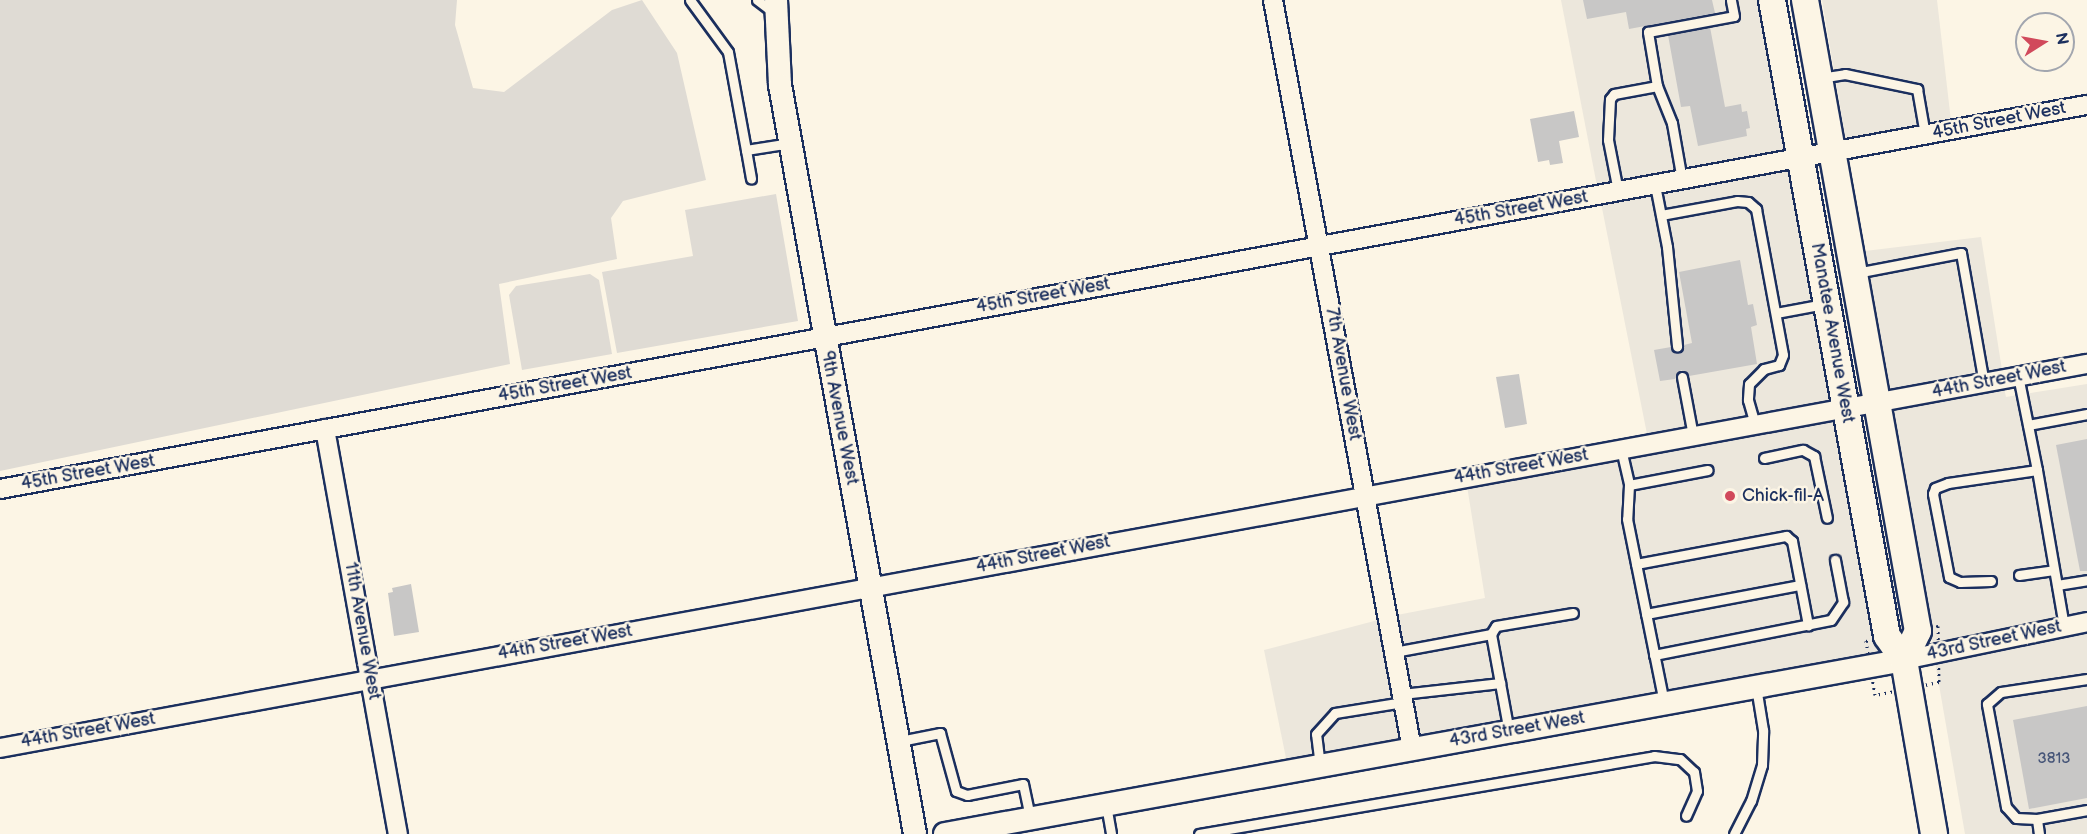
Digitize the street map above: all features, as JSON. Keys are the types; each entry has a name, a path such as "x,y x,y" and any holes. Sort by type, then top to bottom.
{"main road":[{"name":"Manatee Avenue West","path":"1772,0 1887,636 1904,660 1934,834"},
{"name":"Manatee Avenue West","path":"1805,0 1918,631 1904,660"}],"street":[{"name":"7th Avenue West","path":"1273,0 1412,749"},
{"name":"9th Avenue West","path":"776,7 778,64 790,143 915,834"},
{"name":"45th Street West","path":"0,489 2087,105"},
{"name":"44th Street West","path":"0,748 1365,495 2087,364"},
{"name":"11th Avenue West","path":"325,429 398,834"},
{"name":"43rd Street West","path":"945,834 1904,660 2087,622"}],"lane":[{"path":"690,0 728,52 751,179"},
{"path":"757,0 776,7"},
{"path":"1682,180 1672,123 1657,86 1648,32 1734,16 1731,0"},
{"path":"1819,78 1845,74 1917,89 1925,135"},
{"path":"1618,191 1608,140 1610,99 1614,94 1657,86"},
{"path":"746,150 790,143"},
{"path":"1655,184 1677,346"},
{"path":"1661,215 1737,201 1748,202 1756,209 1776,313 1782,362 1764,369 1749,384 1748,400 1755,425"},
{"path":"1854,274 1961,253 1984,383"},
{"path":"1776,313 1827,303"},
{"path":"2018,376 2064,626"},
{"path":"1682,377 1693,436"},
{"path":"2028,425 2087,414"},
{"path":"1621,449 1629,485 1627,519 1664,704"},
{"path":"1764,458 1803,450 1814,456 1827,518"},
{"path":"1629,485 1708,470"},
{"path":"1990,580 1960,582 1948,577 1938,532 1935,488 2037,470"},
{"path":"1636,564 1786,536 1792,541 1808,625"},
{"path":"1654,655 1808,625 1838,614 1843,602 1835,560"},
{"path":"2019,575 2054,570"},
{"path":"2057,585 2087,580"},
{"path":"1646,614 1800,585"},
{"path":"1509,732 1491,634 1496,626 1573,613"},
{"path":"1394,652 1491,634"},
{"path":"2087,679 2001,692 1987,704 2006,807 2016,818 2037,819 2087,810"},
{"path":"1320,766 1316,735 1335,713 1402,698 1500,683"},
{"path":"1734,834 1751,801 1762,765 1763,730 1756,687"},
{"path":"900,741 940,733 956,791 967,795 1023,784 1030,819"},
{"path":"1199,834 1662,756 1680,759 1694,772 1697,791 1686,816"},
{"path":"1106,805 1111,834"},
{"path":"2037,819 2039,834"}],"shaded area":[{"path":"0,0 457,0 455,25 473,88 504,92 612,10 642,0 677,53 706,180 623,201 611,218 617,259 499,284 510,364 0,471"},
{"path":"1561,0 1761,0 1789,151 1597,186"},
{"path":"1822,0 1937,0 1951,121 1846,141"},
{"path":"1793,168 1834,401 1600,444 1647,434 1601,203"},
{"path":"776,194 798,321 617,353 602,272 693,256 685,210"},
{"path":"1981,237 2002,370 1889,391 1865,251"},
{"path":"590,274 599,280 612,354 522,370 509,295 516,286"},
{"path":"2087,384 2087,613 1933,645 1892,408 2004,388 2006,397"},
{"path":"1838,418 1881,655 1420,739 1397,615 1485,598 1467,486"},
{"path":"1378,620 1401,743 1287,763 1264,650"},
{"path":"2087,631 2087,834 1965,834 1935,662"}],"building":[{"path":"1583,0 1712,0 1715,13 1629,29 1626,12 1587,19"},
{"path":"1710,27 1725,107 1741,104 1742,112 1747,111 1750,128 1746,129 1747,136 1698,146 1690,106 1681,107 1668,35"},
{"path":"1574,111 1579,137 1559,141 1563,163 1550,165 1549,160 1538,162 1530,119"},
{"path":"1740,260 1748,305 1753,304 1757,325 1751,327 1757,364 1689,376 1681,370 1675,379 1660,381 1654,350 1671,347 1678,353 1684,345 1692,343 1679,272"},
{"path":"1519,374 1527,424 1505,428 1496,377"},
{"path":"2087,439 2087,571 2080,571 2056,445"},
{"path":"411,584 419,632 394,636 388,593 393,592 392,588"},
{"path":"2087,706 2087,798 2029,809 2013,720"}],"place":[{"name":"Chick-fil-A","path":"1730,496"}]}
